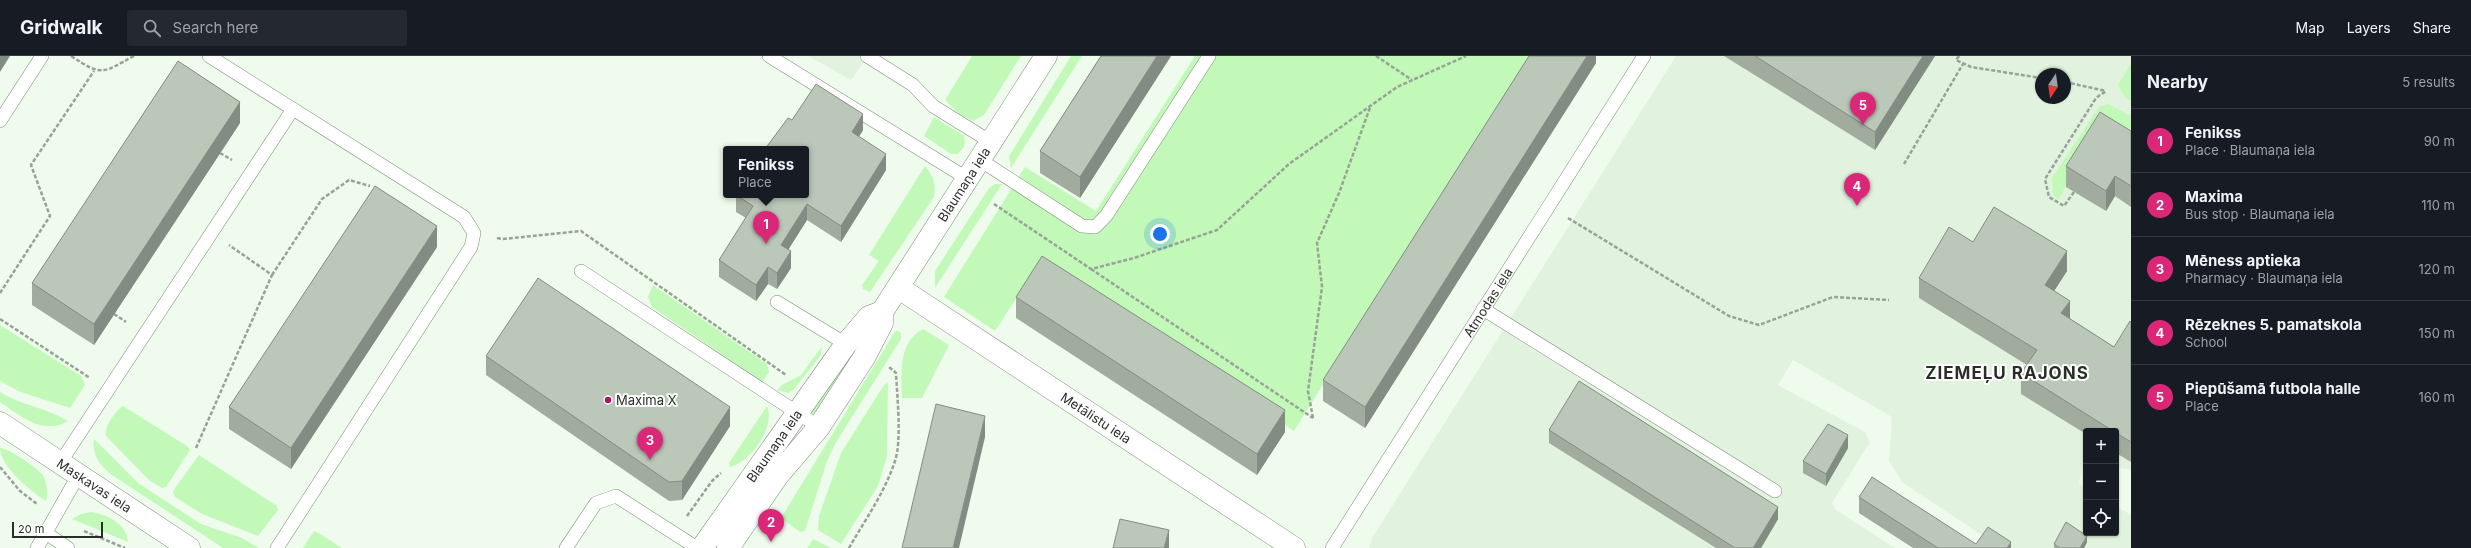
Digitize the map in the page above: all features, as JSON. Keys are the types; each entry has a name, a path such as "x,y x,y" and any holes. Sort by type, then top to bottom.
{"street":[{"name":"Blaumaņa iela","path":"702,548 796,412 846,344 869,318 882,312 899,288 1046,56"},
{"name":"Metālistu iela","path":"899,288 1294,548"},
{"name":"Blaumaņa iela","path":"728,548 778,475 819,427 865,356 882,323 882,312"},
{"name":"Maskavas iela","path":"0,423 189,548"}],"lane":[{"path":"0,121 42,56"},
{"path":"209,56 464,217 474,232 471,247 277,548"},
{"path":"769,56 968,179"},
{"path":"867,56 913,85 932,106 986,151 1082,226 1095,227 1106,216 1209,56"},
{"name":"Atmodas iela","path":"1332,548 1644,56"},
{"path":"60,463 109,391 293,109"},
{"path":"581,271 819,427"},
{"path":"777,302 846,344"},
{"path":"1483,309 1775,491"},
{"path":"37,548 78,476"},
{"path":"566,548 596,503 616,496 697,548"},
{"path":"46,533 68,548"}],"path":[{"path":"72,56 94,71 106,71 134,56"},
{"path":"1376,56 1412,80"},
{"path":"1091,269 1134,258 1217,230 1289,164 1371,105 1397,87 1466,56"},
{"path":"1959,56 1956,60 1972,67 2035,77"},
{"path":"1904,164 1963,64"},
{"path":"0,293 50,216 31,165 94,71"},
{"path":"2071,83 2106,91 2096,98 2045,179 2049,197 2064,206 2074,192"},
{"path":"994,204 1313,418 1308,391 1322,287 1317,243 1339,194 1371,105"},
{"path":"196,448 272,275 322,199 349,180 372,186"},
{"path":"1549,206 1729,316 1759,325 1833,297 1890,300"},
{"path":"212,234 272,275"},
{"path":"0,319 109,391"},
{"path":"849,548 878,498 895,461 897,441 896,373 889,366"},
{"path":"674,534 712,481 721,473"}],"shaded area":[{"path":"808,56 868,56 851,80"},
{"path":"1676,56 2131,56 2131,63 2118,85 2125,98 2131,101 2131,470 2119,468 2119,428 2083,428 2083,459 2079,484 2083,486 2083,536 2119,536 2119,508 2131,515 2131,548 2001,548 1903,483 1889,461 1892,417 1793,360 1778,385 1865,432 1870,442 1832,503 1836,510 1895,548 1369,548 1372,538"}],"green space":[{"path":"972,56 1021,56 984,115 973,121 959,114 945,100"},
{"path":"1071,56 1082,56 1011,168 1009,156"},
{"path":"1195,56 1532,56 1495,109 1294,431 1036,268 995,331 944,297 1025,167 1096,211"},
{"path":"2131,63 2131,101 2125,98 2118,85"},
{"path":"2108,104 2131,116 2131,148 2100,128 2058,200 2053,193 2052,178 2099,107"},
{"path":"934,117 964,136 964,146 957,154 951,154 924,136"},
{"path":"925,166 934,181 934,197 870,292 863,289 862,285 879,261 869,255"},
{"path":"995,184 1002,184 935,288 935,271 989,188"},
{"path":"653,285 767,364 769,372 762,382 652,307 648,297"},
{"path":"876,320 816,416 808,411"},
{"path":"0,325 81,376 85,385 70,408 18,391 0,381"},
{"path":"923,329 949,345 922,398 902,398 902,369 905,351 909,342"},
{"path":"896,330 901,333 901,339 835,444 827,461 805,531 800,532 781,518"},
{"path":"822,346 821,355 793,390 788,393 777,390 782,385 801,375"},
{"path":"888,383 887,457 878,486 841,544 818,530 819,516 841,453 884,385"},
{"path":"0,392 68,421 59,425 50,426 32,422 0,402"},
{"path":"123,406 187,446 190,450 166,487 162,488 149,480 106,436 106,428 108,424 117,411"},
{"path":"767,406 769,414 768,424 760,442 746,458 738,464 730,467 729,463"},
{"path":"94,439 138,483 201,524 242,538 259,548 223,548 112,475 103,467 95,455"},
{"path":"0,448 9,451 31,464 42,474 46,486 46,501 17,478 5,463 1,455"},
{"path":"199,455 277,506 278,510 258,536 202,514 175,497 173,493 175,488"},
{"path":"91,512 104,515 120,525 127,535 128,542 72,519 81,514"},
{"path":"314,531 317,532 342,548 303,548"},
{"path":"813,539 831,548 807,548"}],"building":[{"path":"1101,56 1157,56 1080,177 1040,151"},
{"path":"1529,56 1587,56 1365,407 1323,380"},
{"path":"1755,56 1923,56 1875,132"},
{"path":"178,61 240,102 94,324 32,283"},
{"path":"816,84 863,114 852,132 886,154 841,226 807,204 781,245 791,251 777,273 768,267 756,285 719,260 753,206 741,198 809,198 809,146 767,146 788,118 792,120"},
{"path":"2100,112 2131,131 2131,186 2115,176 2106,191 2066,166"},
{"path":"375,186 437,226 291,448 229,407"},
{"path":"1994,207 2067,251 2045,285 2070,301 2061,313 2114,347 2130,321 2131,322 2131,442 2119,435 2119,428 2108,428 2021,373 2037,350 1919,278 1949,227 1973,242"},
{"path":"1042,256 1285,410 1257,454 1016,297"},
{"name":"Maxima X","path":"538,278 730,407 682,481 669,482 486,356"},
{"path":"1579,381 1778,507 1753,548 1735,548 1549,430"},
{"path":"936,404 985,416 953,548 902,548"},
{"path":"1828,424 1848,435 1826,474 1803,461"},
{"path":"1872,477 1976,544 1988,527 2011,542 2007,548 1938,548 1859,497"},
{"path":"1120,519 1169,530 1164,548 1113,548"},
{"path":"2066,522 2083,533 2083,536 2087,536 2080,548 2060,548 2054,544"}],"place":[{"name":"Piepūšamā futbola halle","path":"1863,125"},
{"name":"Rēzeknes 5. pamatskola","path":"1857,206"},
{"name":"Fenikss","path":"766,244"},
{"name":"Maxima X","path":"608,400"},
{"name":"Mēness aptieka","path":"650,460"},
{"name":"Maxima","path":"771,542"}],"district":[{"name":"ZIEMEĻU RAJONS","path":"2007,373"}]}
